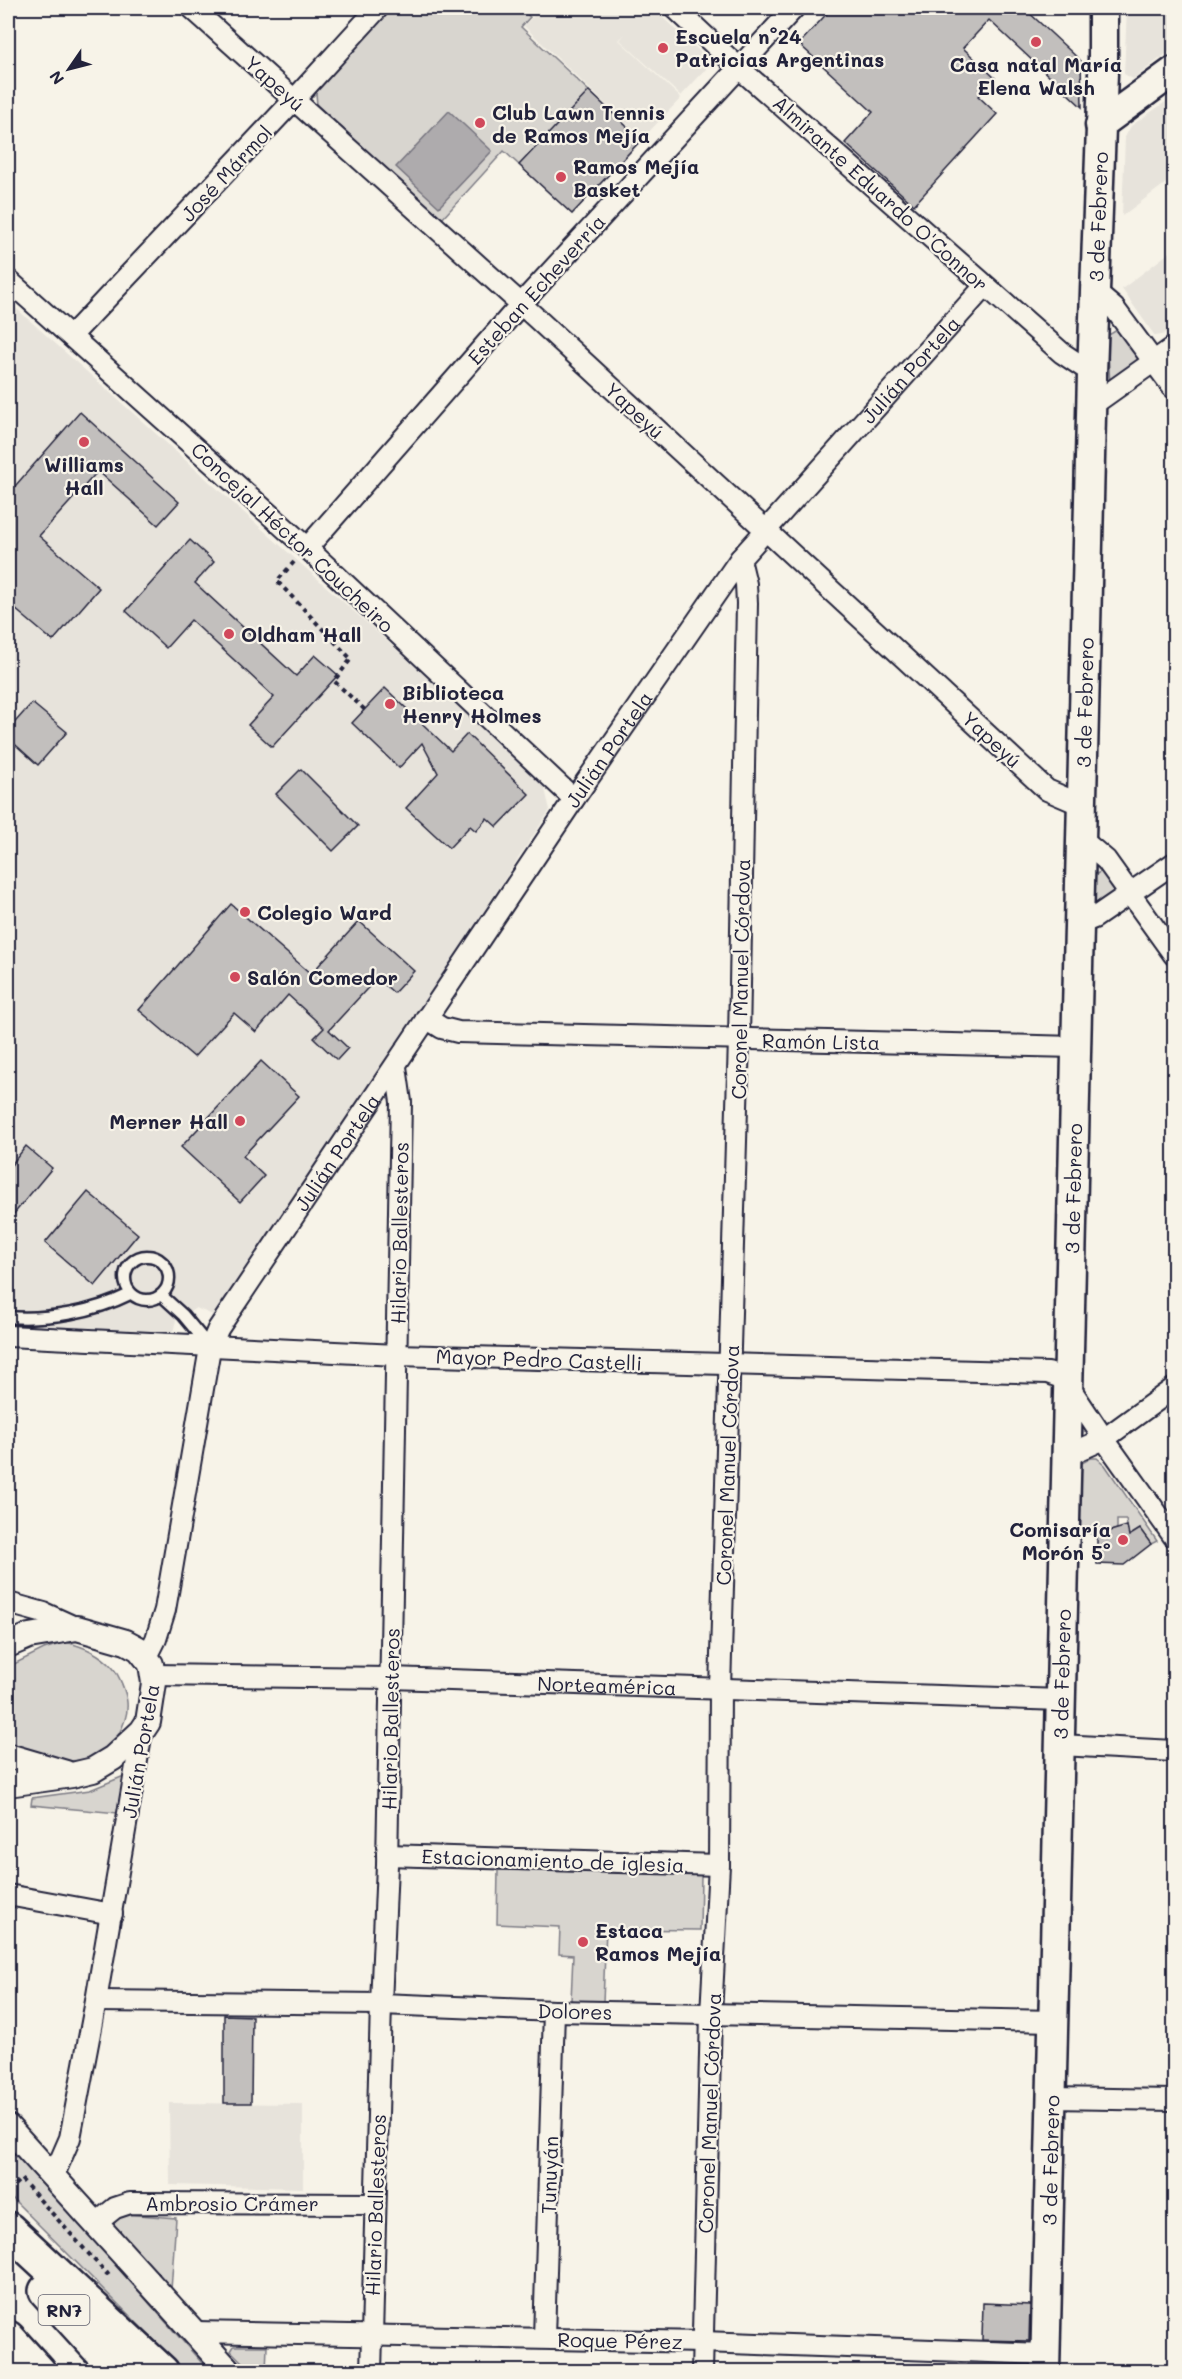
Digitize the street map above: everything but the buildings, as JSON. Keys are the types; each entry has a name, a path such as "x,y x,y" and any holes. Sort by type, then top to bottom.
{"highway":[{"path":"8,2229 162,2372"},
{"name":"RN7","path":"8,2249 120,2372"},
{"path":"8,2337 39,2372"}],"main road":[{"name":"3 de Febrero","path":"1045,2363 1091,406 1103,73 1102,8"},
{"path":"1100,125 1174,71"}],"street":[{"name":"Yapeyú","path":"192,8 521,304 1047,790 1082,805"},
{"name":"José Mármol","path":"71,336 378,8"},
{"name":"Almirante Eduardo O'Connor","path":"675,8 739,68 1062,353 1092,373"},
{"name":"Esteban Echeverría","path":"307,548 521,304 794,8"},
{"name":"Concejal Héctor Coucheiro","path":"8,280 307,548 574,798"},
{"name":"Julián Portela","path":"53,2177 70,2138 112,1914 142,1731 151,1711 151,1666 165,1610 210,1347 218,1329 396,1067 426,1018 574,798 740,559 986,286"},
{"path":"1094,291 1114,308 1174,389"},
{"path":"1091,406 1174,347"},
{"name":"Coronel Manuel Córdova","path":"702,2372 711,2014 719,1865 720,1689 739,1039 747,603 746,584 740,559"},
{"path":"1081,839 1106,860 1174,955"},
{"path":"1079,924 1095,918 1174,863"},
{"name":"Ramón Lista","path":"426,1018 442,1028 458,1032 1076,1047"},
{"name":"Hilario Ballesteros","path":"370,2372 391,1678 401,1102 396,1067"},
{"name":"Mayor Pedro Castelli","path":"8,1336 397,1355 1048,1373 1059,1377 1068,1385"},
{"path":"1068,1385 1174,1537"},
{"path":"1066,1456 1104,1439 1174,1388"},
{"path":"8,1603 44,1613 77,1628 126,1642 139,1649 151,1666"},
{"path":"8,1645 29,1636 77,1628"},
{"name":"Norteamérica","path":"151,1666 391,1678 1061,1700"},
{"path":"8,1784 93,1770 113,1758 142,1731"},
{"path":"1059,1745 1174,1751"},
{"path":"8,1756 72,1775"},
{"name":"Estacionamiento de iglesia","path":"387,1855 719,1865"},
{"path":"8,1895 112,1914"},
{"name":"Dolores","path":"96,2001 381,2004 554,2011 1053,2020"},
{"name":"Tunuyán","path":"544,2338 554,2011"},
{"path":"1051,2098 1174,2100"},
{"path":"8,2127 230,2372"},
{"name":"Ambrosio Crámer","path":"95,2224 115,2208 130,2203 375,2204"},
{"name":"Roque Pérez","path":"194,2332 703,2342 1045,2363"}],"lane":[{"path":"144,1256 160,1260 169,1275 168,1286 160,1295 141,1300 130,1294 125,1278 128,1267 136,1259 144,1256"},
{"path":"8,1317 29,1319 87,1310 110,1304 130,1294"},
{"path":"160,1295 183,1315 210,1347"}],"path":[{"path":"307,548 277,581 351,659 334,681 365,710"},
{"path":"8,2192 21,2179 107,2274"}],"shaded area":[{"name":"Club Lawn Tennis de Ramos Mejía","path":"385,8 519,8 530,17 521,27 641,140 572,214 504,151 442,219 317,105 315,81"},
{"path":"541,8 652,8 705,56 706,69 681,96 620,40 625,34 619,40 681,98 642,139 524,26"},
{"path":"1127,8 1174,8 1174,48 1133,79 1124,74"},
{"path":"1174,96 1174,177 1122,216 1125,137 1131,126"},
{"path":"449,111 492,151 439,207 396,167"},
{"path":"1174,249 1174,327 1162,335 1155,336 1122,289"},
{"name":"Colegio Ward","path":"8,301 543,781 550,810 417,1013 213,1315 196,1308 176,1320 172,1336 8,1328"},
{"path":"1117,330 1124,330 1139,351 1138,361 1110,385 1107,336"},
{"path":"1103,870 1117,888 1114,897 1105,905 1095,904 1095,875"},
{"path":"1091,1458 1097,1458 1105,1465 1157,1541 1151,1544 1140,1529 1129,1536 1126,1520 1117,1520 1117,1529 1097,1535 1078,1531 1080,1464"},
{"path":"66,1642 97,1654 118,1675 124,1689 127,1710 118,1735 100,1755 83,1760 50,1759 8,1748 8,1667 44,1649"},
{"path":"124,1776 118,1813 31,1805 32,1798 90,1790"},
{"name":"Estaca Ramos Mejía","path":"498,1870 701,1875 700,1930 606,1929 603,2002 571,2001 573,1955 559,1954 560,1927 497,1924"},
{"path":"169,2103 303,2104 303,2188 170,2185"},
{"path":"8,2143 209,2371 185,2371 8,2194"},
{"path":"125,2214 176,2218 171,2290 112,2226 118,2218"},
{"path":"234,2346 267,2346 266,2371 251,2371 231,2351"}],"place":[{"name":"Casa natal María Elena Walsh","path":"1036,42"},
{"name":"Escuela n°24 Patricias Argentinas","path":"663,48"},
{"name":"Club Lawn Tennis de Ramos Mejía","path":"480,123"},
{"name":"Ramos Mejía Basket","path":"561,177"},
{"name":"Williams Hall","path":"84,442"},
{"name":"Oldham Hall","path":"229,634"},
{"name":"Biblioteca Henry Holmes","path":"390,704"},
{"name":"Colegio Ward","path":"245,912"},
{"name":"Salón Comedor","path":"235,977"},
{"name":"Merner Hall","path":"240,1121"},
{"name":"Comisaría Morón 5°","path":"1123,1540"},
{"name":"Estaca Ramos Mejía","path":"583,1942"}]}
